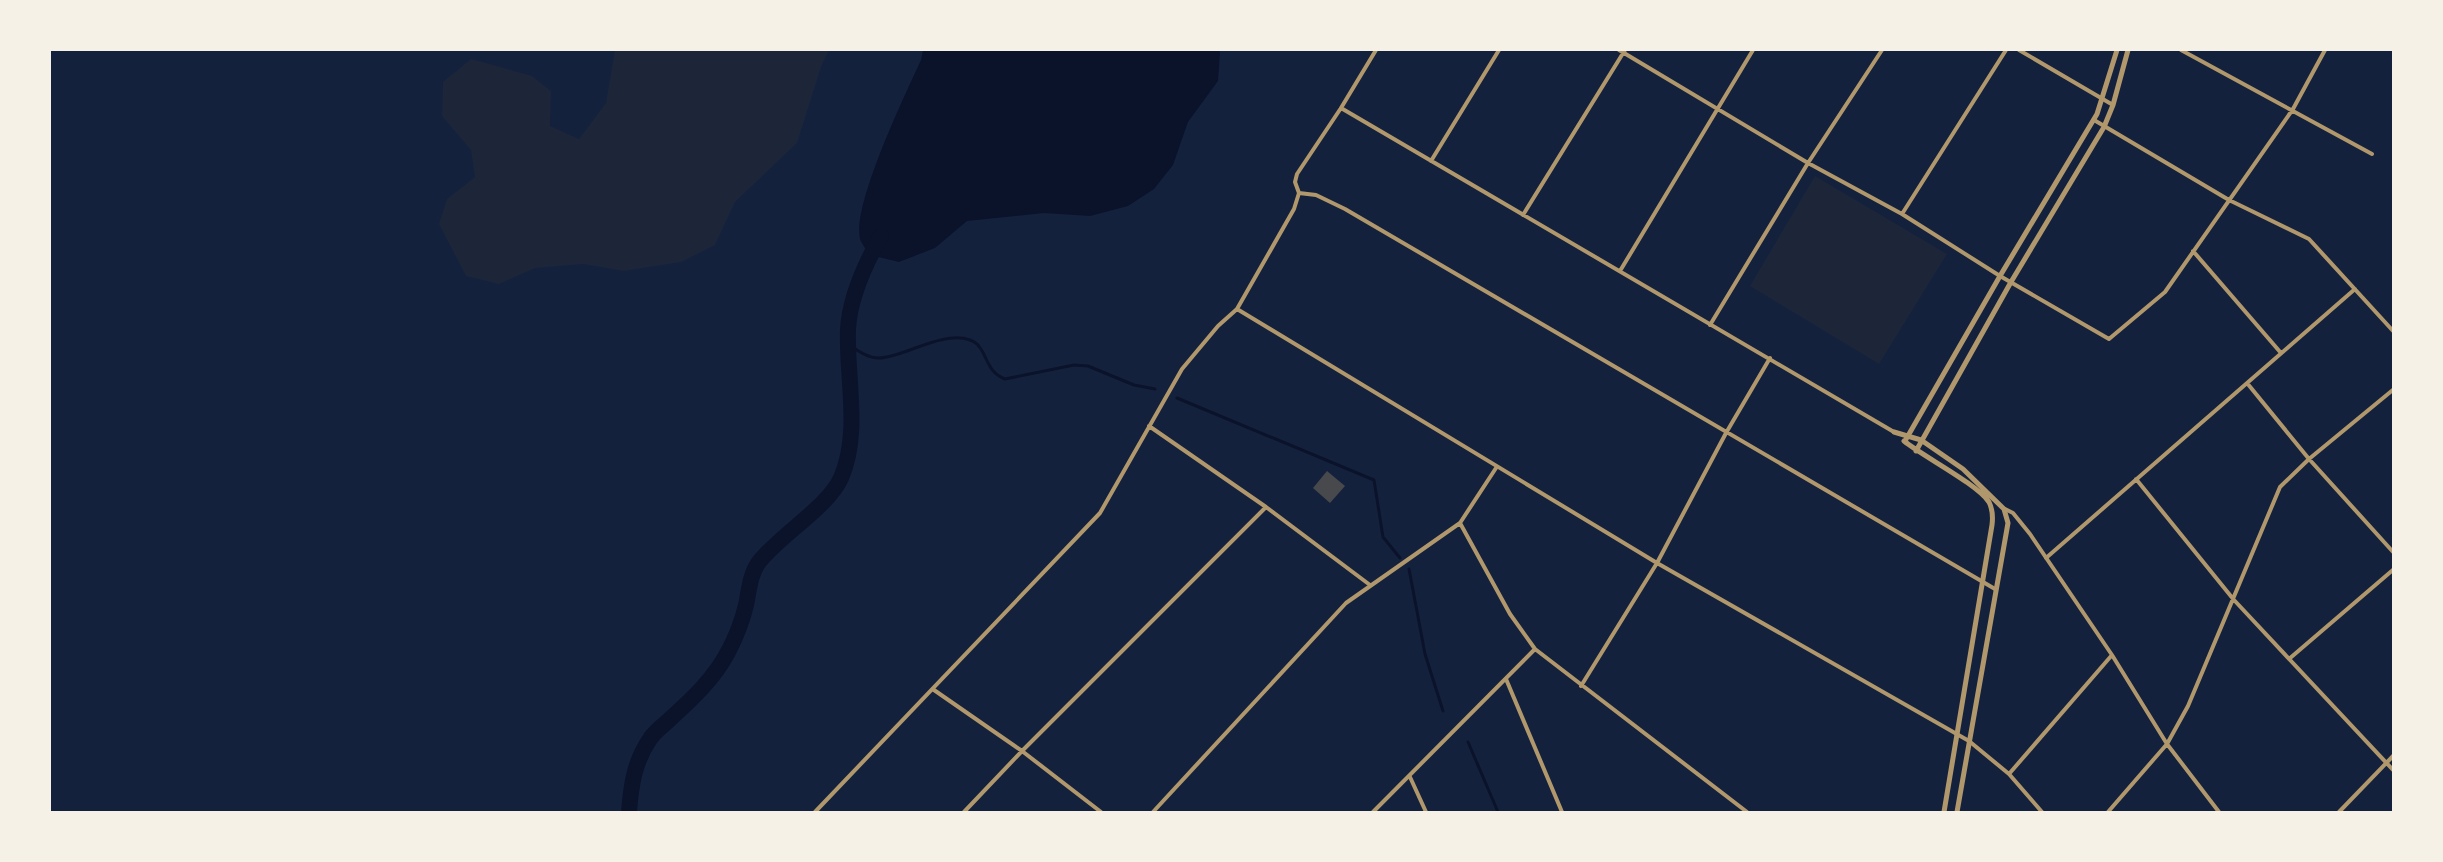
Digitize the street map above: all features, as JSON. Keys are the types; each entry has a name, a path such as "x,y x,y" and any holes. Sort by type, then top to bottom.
{"street":[{"path":"815,813 1100,513 1192,354 1237,309 1294,209 1299,193 1295,182 1297,174 1376,50"},
{"path":"1431,161 1499,50"},
{"path":"1523,215 1622,50 1808,163 1902,214 2000,276 2109,339 2165,292 2293,109 2325,50"},
{"path":"1620,271 1753,50"},
{"path":"1710,325 1808,163 1882,50"},
{"path":"1902,214 2006,50"},
{"path":"2019,50 2113,105"},
{"path":"1907,439 2000,276 2094,120 2103,99 2117,50"},
{"path":"1917,451 1921,440 2011,282 2104,127 2113,105 2128,50"},
{"path":"2181,50 2372,154"},
{"path":"1341,108 1907,439 1917,451 1971,486 1988,500 1993,511 1992,525 1944,813"},
{"path":"2094,120 2229,200 2309,239 2394,333"},
{"path":"1299,193 1316,195 1344,209 1995,589"},
{"path":"2193,251 2281,353"},
{"path":"2046,558 2355,289"},
{"path":"1237,309 1496,468 1969,741 2009,774 2042,813"},
{"path":"1581,687 1657,563 1726,433 1770,358"},
{"path":"2247,382 2309,459 2394,553"},
{"path":"2108,813 2167,744 2188,706 2280,487 2309,459 2394,390"},
{"path":"1149,426 1266,507 1370,586"},
{"path":"1907,439 1921,440 1963,469 2004,509 2013,513 2112,655 2167,744 2219,813"},
{"path":"1153,813 1346,603 1460,523 1496,468"},
{"path":"2136,479 2234,600 2394,771"},
{"path":"964,813 1022,751 1266,507"},
{"path":"1957,813 2008,523 2004,509"},
{"path":"1460,523 1510,614 1535,649 1581,687 1747,813"},
{"path":"2289,659 2394,569"},
{"path":"1373,813 1535,649"},
{"path":"2009,774 2112,655"},
{"path":"1506,679 1562,813"},
{"path":"934,690 1022,751 1101,813"},
{"path":"2339,813 2394,754"},
{"path":"1410,777 1426,813"}],"shaded area":[{"path":"615,50 829,50 821,67 797,143 735,202 715,245 681,262 624,271 583,264 535,268 499,284 466,276 439,224 447,199 475,177 471,150 442,116 443,82 471,59 532,76 551,91 550,126 579,139 606,103"},
{"path":"923,50 1219,50 1220,53 1218,81 1188,122 1173,165 1154,189 1128,206 1090,216 1044,213 967,221 935,248 899,262 870,255 860,239 860,223 872,177 921,60"},
{"path":"1815,176 1947,254 1879,364 1750,286"}],"building":[{"path":"1327,471 1345,486 1330,503 1313,488"}],"waterway":[{"path":"629,812 634,774 640,756 654,734 702,689 722,662 741,623 752,577 759,562 826,500 841,478 847,460 851,423 849,317 859,281 881,236"},
{"path":"849,345 867,355 879,358 899,354 935,341 959,338 976,343 993,370 1005,379 1074,365 1088,366 1134,385 1155,389"},
{"path":"1177,398 1374,480 1383,537 1400,558"},
{"path":"1409,569 1425,654 1443,711"},
{"path":"1468,742 1498,812"}]}
